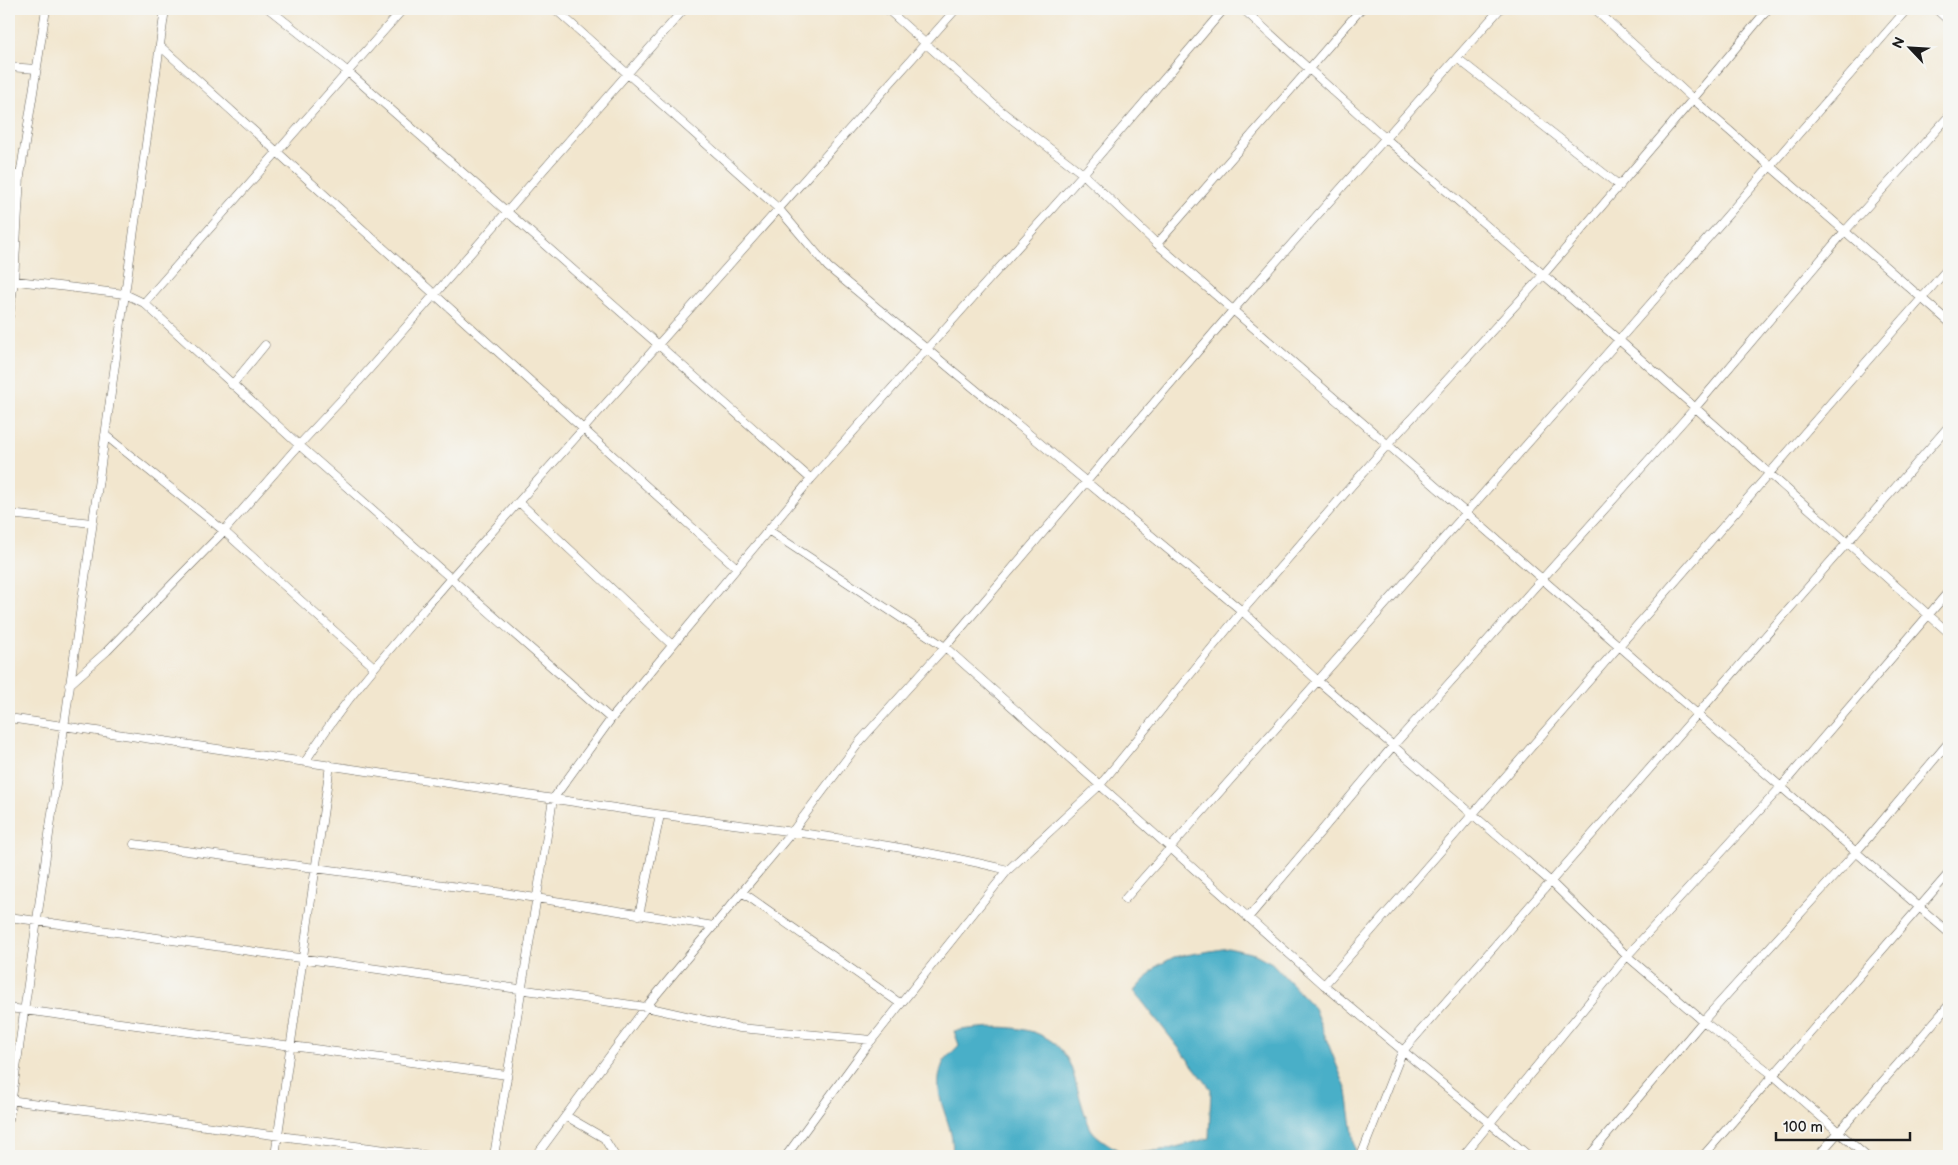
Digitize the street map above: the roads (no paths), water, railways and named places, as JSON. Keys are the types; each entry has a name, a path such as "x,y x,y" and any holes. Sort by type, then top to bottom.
{"street":[{"path":"9,316 20,176 46,9"},
{"path":"9,1118 10,1100 165,9"},
{"path":"270,9 347,71 811,479"},
{"path":"144,303 403,9"},
{"path":"555,9 779,209 828,267 1242,611 1318,681 1551,882 1627,956 1703,1021 1773,1075 1866,1156"},
{"path":"69,685 108,651 224,531 299,445 358,382 684,9"},
{"path":"887,9 1001,111 1082,174 1157,244 1543,578 1617,646 1780,788 1949,933"},
{"path":"306,762 330,726 374,668 451,578 956,9"},
{"path":"494,1156 552,799 611,719 811,479 1082,174 1224,9"},
{"path":"1243,9 1384,137 1544,274 1949,633"},
{"path":"1157,244 1361,9"},
{"path":"536,1156 646,1007 792,832 861,740 945,647 1384,137 1500,9"},
{"path":"1595,9 1693,99 1949,322"},
{"path":"786,1156 872,1040 1008,870 1100,785 1242,611 1388,444 1544,274 1768,9"},
{"path":"1125,899 1619,340 1907,9"},
{"path":"1936,9 1949,21"},
{"path":"160,46 737,568"},
{"path":"1457,58 1620,186"},
{"path":"9,67 36,69"},
{"path":"1248,918 1393,746 1695,408 1845,231 1949,116"},
{"path":"9,173 20,176"},
{"path":"1324,986 1617,646 1949,267"},
{"path":"11,280 124,294 144,303 299,445 611,719"},
{"path":"232,385 265,345"},
{"path":"1361,1156 1402,1052 1949,426"},
{"path":"105,435 224,531 374,668"},
{"path":"519,502 672,645"},
{"path":"9,514 92,523"},
{"path":"768,530 945,647 1324,986 1529,1156"},
{"path":"1463,1156 1627,956 1780,788 1949,591"},
{"path":"9,718 660,815 792,832 976,862 1008,870"},
{"path":"1589,1156 1703,1021 1856,852 1949,742"},
{"path":"275,1156 317,869 330,765"},
{"path":"638,914 660,815"},
{"path":"134,844 535,898 714,926"},
{"path":"1703,1156 1949,873"},
{"path":"742,892 901,1004"},
{"path":"9,916 646,1007 740,1028 872,1040"},
{"path":"1818,1156 1949,1006"},
{"path":"9,1008 507,1075"},
{"path":"10,1100 431,1156"},
{"path":"566,1116 604,1138 615,1156"}],"water":[{"path":"1228,948 1255,954 1272,963 1314,1008 1347,1091 1356,1156 952,1156 951,1132 941,1099 939,1076 944,1061 959,1045 954,1031 987,1027 1021,1029 1037,1033 1051,1041 1062,1052 1071,1067 1091,1129 1102,1140 1125,1155 1169,1149 1209,1138 1211,1089 1134,991 1157,966 1174,957"}]}
